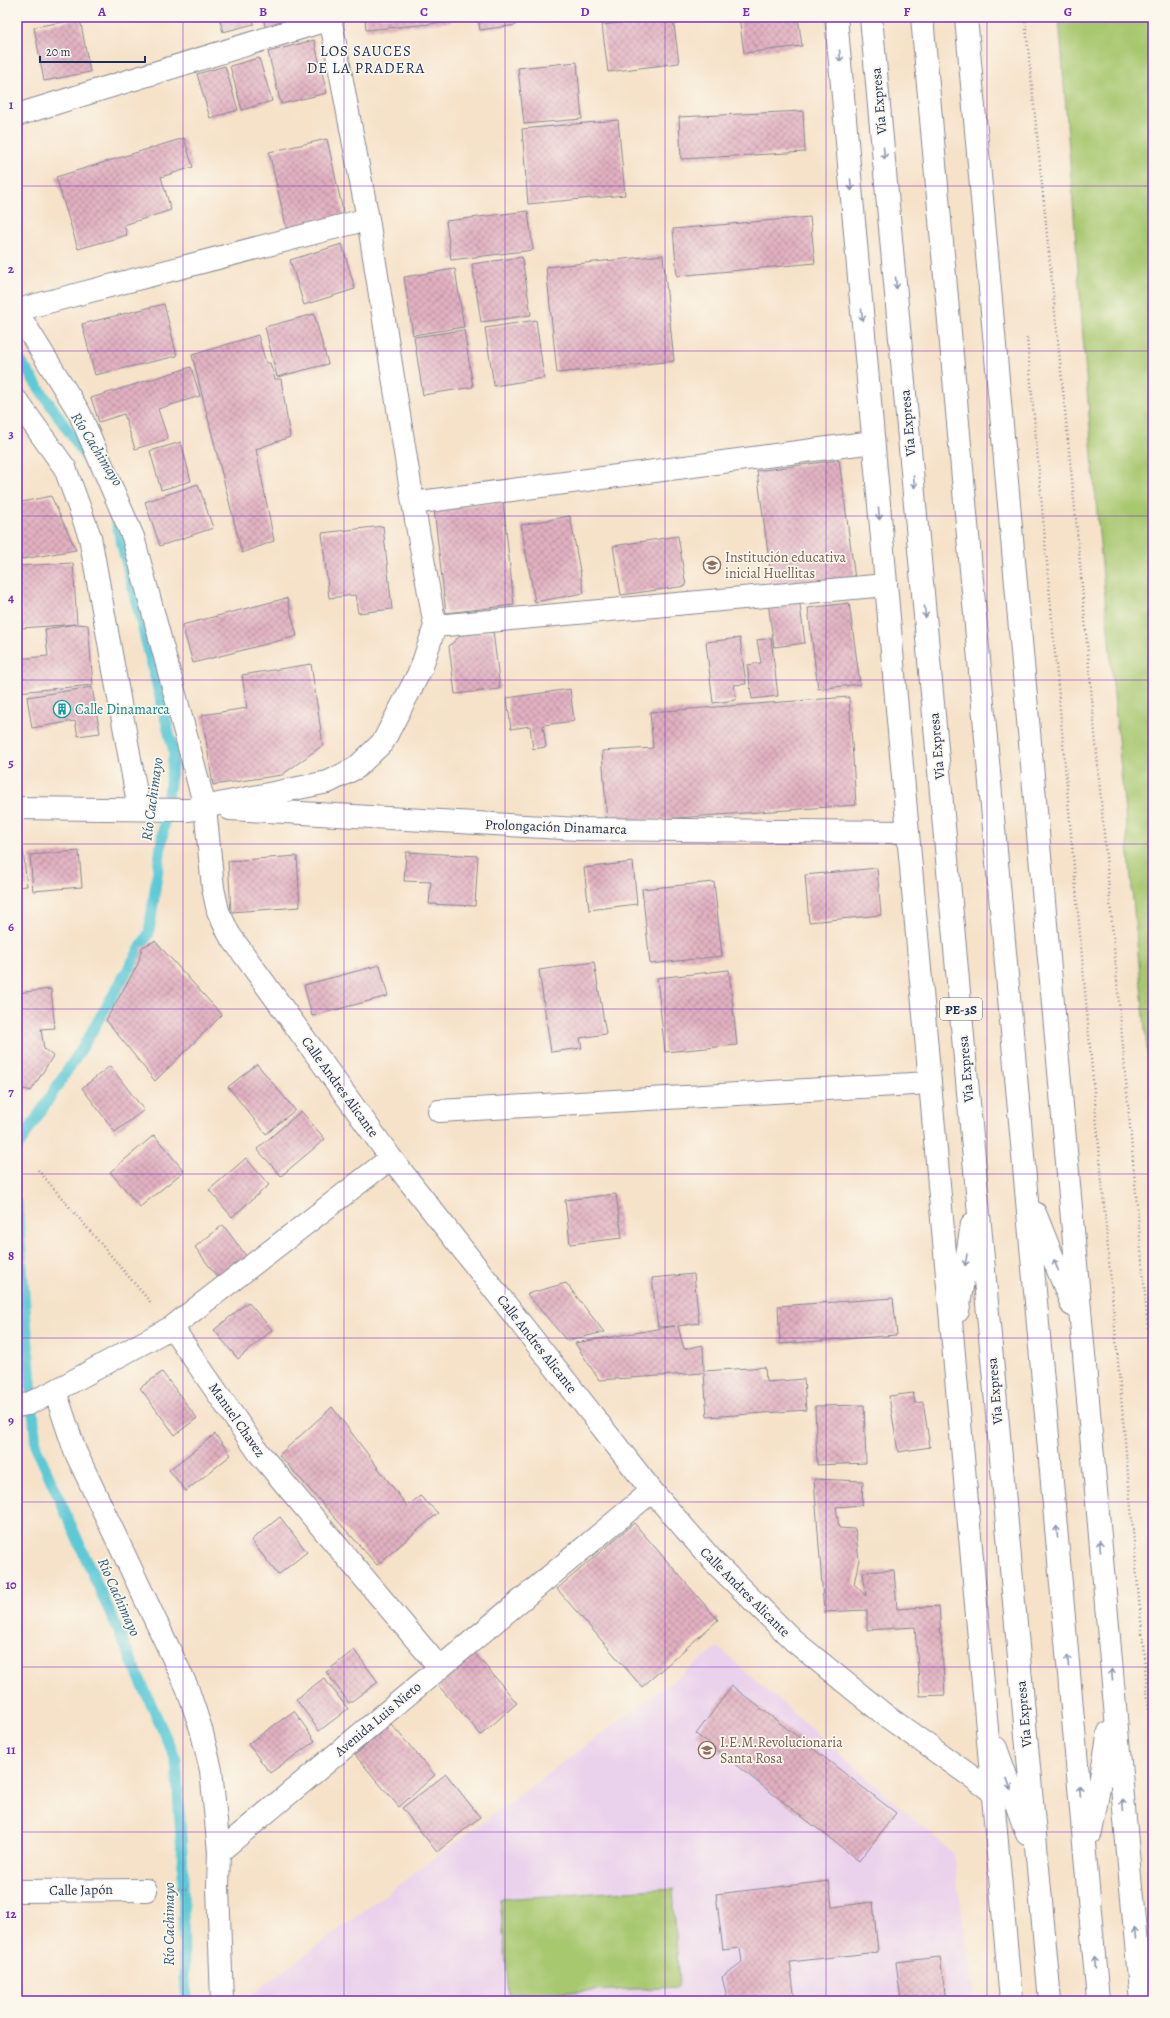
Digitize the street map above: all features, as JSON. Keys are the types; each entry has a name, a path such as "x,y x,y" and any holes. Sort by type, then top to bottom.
{"main road":[{"name":"PE-3S","path":"836,17 1011,2001"},
{"name":"Vía Expresa","path":"872,17 1050,2001"},
{"path":"922,17 1098,2001"},
{"path":"966,17 1141,2001"},
{"path":"17,115 330,18 368,219 413,503 435,626 421,669 383,742 356,768 328,782 197,809 17,808"},
{"path":"17,311 368,219"},
{"name":"Calle Andres Alicante","path":"17,311 79,412 133,537 197,809 218,911 229,934 391,1158 652,1491 714,1562 794,1641 885,1715 993,1792"},
{"path":"17,401 65,468 90,537 145,809"},
{"path":"413,503 873,442"},
{"path":"435,626 886,585"},
{"name":"Prolongación Dinamarca","path":"197,809 579,829 907,832"},
{"path":"439,1111 930,1083"},
{"path":"222,2001 210,1888 219,1852 211,1770 201,1729 187,1687 75,1451 36,1399 172,1327 391,1158"},
{"path":"1026,1190 1081,1327"},
{"path":"953,1340 978,1194"},
{"name":"Manuel Chavez","path":"172,1327 259,1453 439,1667"},
{"name":"Avenida Luis Nieto","path":"219,1852 439,1667 652,1491"},
{"path":"1086,1859 1114,1705"},
{"path":"986,1721 1038,1863"},
{"name":"Calle Japón","path":"17,1891 146,1890"}],"path":[{"path":"1025,17 1076,519 1153,1385"},
{"path":"1026,333 1153,1756"},
{"path":"38,1170 172,1327"}],"shaded area":[{"name":"I.E.M.Revolucionaria Santa Rosa","path":"718,1647 953,1853 975,2001 243,2001"}],"green space":[{"path":"1059,17 1153,17 1153,1115 1093,469"},
{"path":"673,1888 679,1987 509,1995 500,1899"}],"building":[{"path":"219,17 252,17 254,24 223,32"},
{"path":"263,17 312,17 266,30"},
{"path":"365,17 450,17 451,22 366,30"},
{"path":"478,17 515,17 516,25 480,30"},
{"path":"649,17 673,17 679,63 608,72 602,25 650,19"},
{"path":"739,17 798,17 802,46 744,53"},
{"path":"80,19 90,72 44,81 34,27"},
{"path":"314,40 327,93 281,104 268,52"},
{"path":"259,58 272,101 242,110 230,66"},
{"path":"577,62 582,119 524,124 518,68"},
{"path":"225,66 238,110 210,118 197,74"},
{"path":"803,111 805,152 681,159 679,117"},
{"path":"618,120 625,195 528,204 522,129"},
{"path":"184,138 193,167 161,177 171,210 124,225 127,235 78,249 56,177"},
{"path":"327,139 344,216 287,230 269,152"},
{"path":"528,211 533,250 451,260 446,221"},
{"path":"810,217 815,263 677,276 673,229"},
{"path":"342,244 355,289 304,305 290,260"},
{"path":"663,255 674,361 557,373 546,267"},
{"path":"522,257 531,315 481,322 472,264"},
{"path":"455,269 464,327 413,335 404,277"},
{"path":"164,304 177,356 95,375 82,324"},
{"path":"314,314 328,364 277,377 265,327"},
{"path":"536,320 544,378 494,386 485,328"},
{"path":"464,330 473,387 423,395 414,337"},
{"path":"258,335 266,363 270,363 275,379 281,379 290,437 256,449 274,541 242,553 192,355"},
{"path":"191,367 200,396 158,409 168,439 135,449 124,414 99,422 91,398"},
{"path":"181,442 191,481 161,490 150,451"},
{"path":"839,460 855,579 773,590 757,471"},
{"path":"198,484 213,528 160,546 145,502"},
{"path":"51,496 76,550 17,560 17,503"},
{"path":"503,502 514,605 446,613 434,509"},
{"path":"570,516 584,593 535,602 521,525"},
{"path":"383,526 392,609 358,613 355,595 329,598 322,533"},
{"path":"678,536 686,586 621,595 613,546"},
{"path":"73,563 77,624 88,625 93,685 17,692 17,659 48,656 45,629 76,624 22,628 18,566"},
{"path":"287,598 297,636 193,663 182,625"},
{"path":"799,598 805,643 774,647 768,602"},
{"path":"849,603 860,684 818,689 808,608"},
{"path":"493,631 500,689 455,694 449,646 461,635"},
{"path":"740,638 746,684 734,685 736,700 713,703 706,642"},
{"path":"771,638 778,696 752,699 747,665 761,663 757,640"},
{"path":"311,664 323,745 282,775 213,785 202,715 247,708 242,675"},
{"name":"Calle Dinamarca","path":"92,687 100,733 78,736 75,721 32,728 27,697"},
{"path":"570,689 574,721 543,725 546,747 533,749 530,726 511,729 507,698"},
{"path":"849,697 856,805 607,823 602,751 653,748 650,712"},
{"path":"17,850 23,850 27,886 17,887"},
{"path":"79,851 82,887 33,891 30,855"},
{"path":"406,852 478,856 475,906 429,904 431,882 404,881"},
{"path":"297,856 300,907 231,912 228,861"},
{"path":"633,862 637,904 589,910 584,868"},
{"path":"877,868 881,915 809,922 805,875"},
{"path":"714,882 722,956 650,964 642,889"},
{"path":"155,941 222,1015 155,1081 106,1020 138,964 142,947"},
{"path":"594,962 606,1034 580,1038 582,1048 551,1052 539,970"},
{"path":"380,965 388,996 312,1016 304,985"},
{"path":"729,970 737,1045 665,1052 657,978"},
{"path":"51,989 55,1028 41,1029 44,1049 53,1056 31,1091 17,1087 17,993"},
{"path":"257,1064 295,1110 266,1134 228,1087"},
{"path":"110,1066 144,1110 115,1132 82,1088"},
{"path":"301,1111 325,1139 281,1176 257,1149"},
{"path":"154,1135 184,1171 140,1207 110,1172"},
{"path":"246,1158 269,1185 232,1217 209,1190"},
{"path":"616,1194 622,1238 570,1244 565,1200"},
{"path":"223,1225 247,1257 218,1278 195,1247"},
{"path":"694,1274 699,1323 678,1326 684,1349 703,1345 704,1371 765,1367 766,1382 804,1379 806,1410 707,1417 704,1373 599,1380 575,1343 675,1326 658,1327 652,1278"},
{"path":"566,1283 604,1332 567,1341 527,1294"},
{"path":"893,1298 897,1335 780,1344 778,1306"},
{"path":"248,1302 272,1330 238,1359 214,1330"},
{"path":"162,1372 197,1418 175,1435 140,1388"},
{"path":"913,1393 915,1403 923,1402 930,1447 898,1452 889,1396"},
{"path":"864,1405 866,1463 817,1465 815,1406"},
{"path":"332,1407 407,1506 420,1496 438,1513 377,1565 279,1455"},
{"path":"215,1434 231,1455 186,1491 169,1470"},
{"path":"814,1479 863,1481 862,1505 836,1507 839,1528 855,1529 859,1559 854,1584 866,1596 863,1572 894,1570 897,1609 939,1606 945,1695 920,1696 915,1627 867,1630 867,1610 824,1612"},
{"path":"280,1517 307,1552 278,1575 251,1540"},
{"path":"634,1523 718,1620 642,1687 557,1589"},
{"path":"354,1650 378,1682 349,1703 326,1672"},
{"path":"473,1651 517,1703 481,1735 437,1684"},
{"path":"324,1678 348,1709 319,1731 296,1699"},
{"path":"732,1686 896,1813 859,1861 696,1734"},
{"path":"294,1711 315,1741 270,1773 248,1744"},
{"path":"391,1724 435,1775 399,1807 355,1755"},
{"path":"446,1774 480,1817 437,1852 402,1808"},
{"path":"829,1881 832,1907 873,1902 878,1952 790,1962 795,2001 728,2001 722,1977 742,1962 740,1948 723,1950 716,1894"},
{"path":"940,1957 946,2001 901,2001 896,1962"}],"waterway":[{"name":"Río Cachimayo","path":"17,356 95,470"},
{"name":"Río Cachimayo","path":"17,1148 84,1045 149,933 174,753 115,517"},
{"name":"Río Cachimayo","path":"17,1204 36,1447 176,1760 183,1869 184,1978 188,2001"}],"place":[{"name":"Institución educativa inicial Huellitas","path":"712,565"},
{"name":"Calle Dinamarca","path":"62,709"},
{"name":"I.E.M.Revolucionaria Santa Rosa","path":"707,1750"}],"district":[{"name":"LOS SAUCES DE LA PRADERA","path":"366,60"}]}
